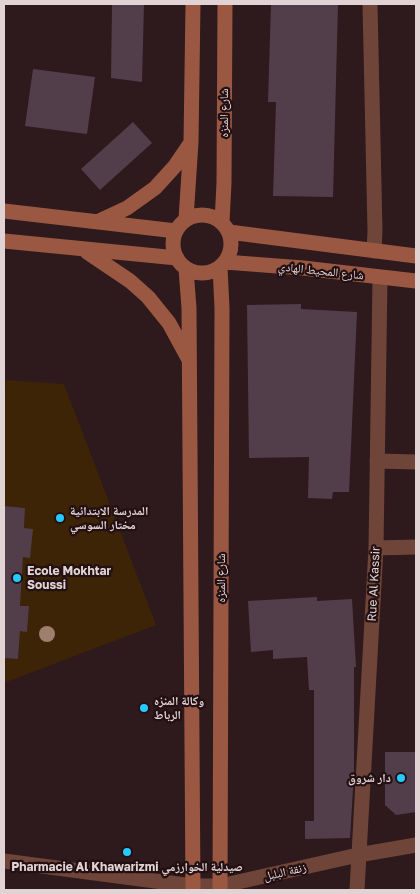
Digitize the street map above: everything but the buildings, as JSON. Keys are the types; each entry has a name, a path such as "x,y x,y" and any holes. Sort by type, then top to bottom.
{"street":[{"path":"186,219 191,142 193,4"},
{"name":"شارع المنزه","path":"225,4 225,227"},
{"path":"370,4 374,251"},
{"path":"97,221 127,208 155,188 175,166 191,142"},
{"path":"4,211 176,231"},
{"path":"4,241 182,264 195,272 205,273 214,271 223,264 231,248 231,238 225,227 211,216 205,214 195,215 186,219 179,226 173,244 182,264 189,308 193,888"},
{"name":"شارع المحيط الهادي","path":"225,227 416,256"},
{"path":"84,250 130,281 148,297 164,316 189,360"},
{"name":"شارع المنزه","path":"220,888 223,264"},
{"name":"شارع المحيط الهادي","path":"223,264 303,268 416,281"},
{"name":"Rue Al Kassir","path":"357,890 376,548 380,278"},
{"path":"377,461 416,462"},
{"path":"376,548 416,547"},
{"name":"زنقة البلبل","path":"4,861 193,888 220,888 358,855 416,845"}],"shaded area":[{"name":"المدرسة الابتدائية مختار السوسي","path":"6,380 64,384 156,625 4,683 4,658 18,659 20,631 27,631 29,606 20,606 23,557 30,557 32,529 24,528 25,508 4,506"}],"place":[{"name":"المدرسة الابتدائية مختار السوسي","path":"60,518"},
{"name":"Ecole Mokhtar Soussi","path":"17,578"},
{"name":"وكالة المنزه الرباط","path":"144,708"},
{"name":"دار شروق","path":"401,778"},
{"name":"Pharmacie Al Khawarizmi صيدلية الخوارزمي","path":"127,852"}]}
